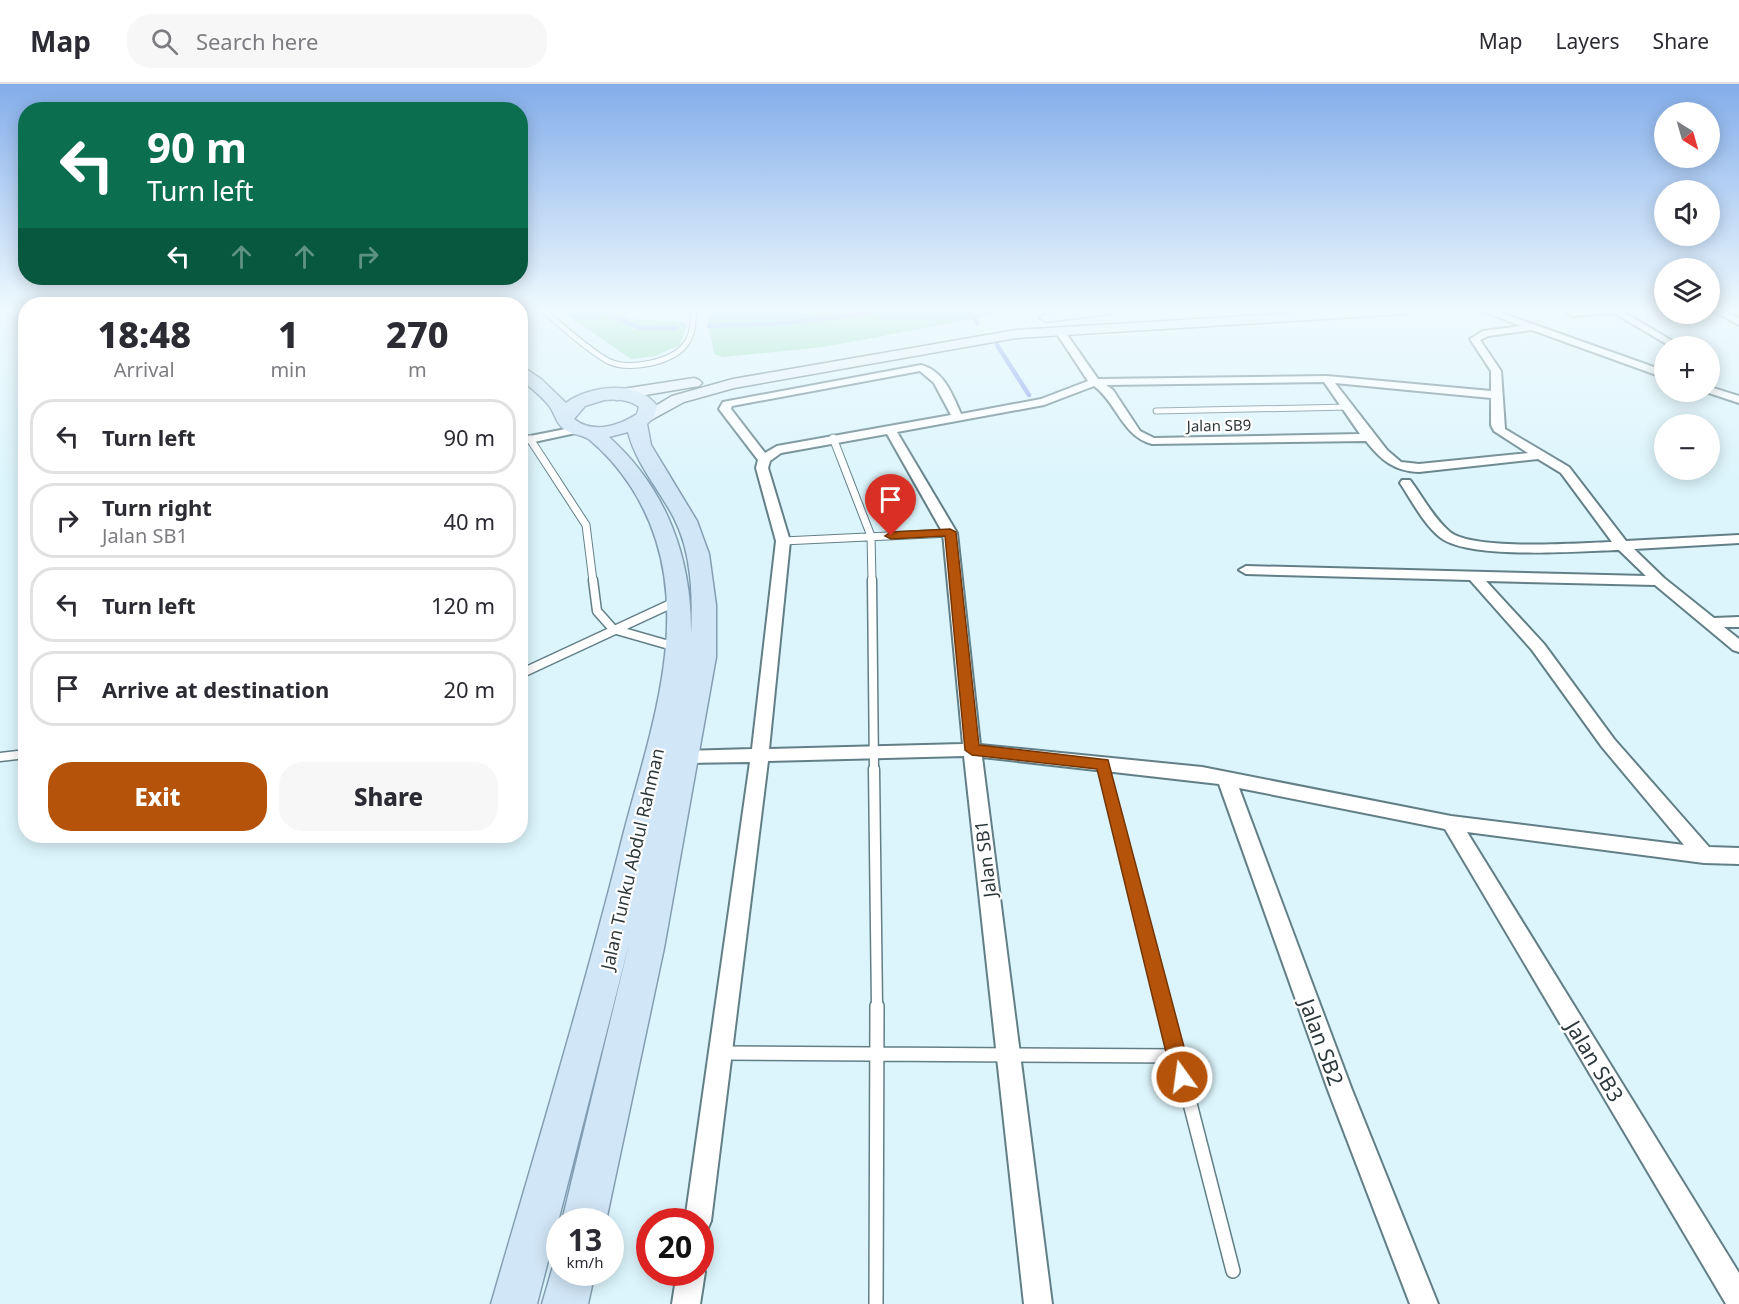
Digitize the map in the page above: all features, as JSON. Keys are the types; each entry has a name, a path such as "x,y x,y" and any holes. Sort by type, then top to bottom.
{"main road":[{"path":"536,367 568,389 645,402 648,406 642,420"},
{"path":"778,367 611,395 572,406 580,426 617,430 642,420 678,399 733,384 830,367"},
{"name":"Jalan Tunku Abdul Rahman","path":"514,1304 617,930 674,676 680,628 672,555 651,501 619,455 580,426 528,378"},
{"name":"Jalan Tunku Abdul Rahman","path":"587,1208 646,948 703,657 705,615 696,549 674,496 644,451 637,436 642,420"},
{"path":"565,1304 569,1286"}],"street":[{"name":"Jalan SB9","path":"1082,367 1114,398 1136,434 1152,441 1371,437"},
{"path":"1493,367 1496,371 1497,425 1500,430 1542,455 1573,478 1602,522 1621,544 1659,581 1739,646"},
{"path":"764,460 725,409 727,404 921,368 935,375 957,417"},
{"path":"700,1208 760,754 783,541 762,468 764,460 787,447 1044,402 1095,382 1327,379 1496,395"},
{"path":"1327,379 1392,462 1411,468 1542,455"},
{"path":"1720,393 1739,400"},
{"path":"528,434 580,426"},
{"path":"528,433 545,428 580,426"},
{"name":"Jalan SB1","path":"890,429 950,532 972,750 1038,1304"},
{"path":"1406,483 1448,537 1466,544 1547,548 1739,539"},
{"path":"1246,570 1473,574 1659,581"},
{"path":"1473,574 1538,647 1608,744 1704,855"},
{"path":"1712,623 1739,622"},
{"path":"684,757 972,750 1226,778 1451,823 1737,859"},
{"name":"Jalan SB2","path":"1226,778 1340,1090 1424,1304"},
{"name":"Jalan SB3","path":"1451,823 1739,1299"},
{"path":"686,1304 689,1286"}],"lane":[{"path":"1156,411 1349,407"},
{"path":"833,438 871,536 876,752 878,1054 876,1304"},
{"path":"528,442 586,525 597,611 613,629 676,648"},
{"path":"783,541 950,532"},
{"path":"528,670 678,601"},
{"path":"0,757 18,755"},
{"path":"1103,764 1176,1056 1233,1271"},
{"path":"722,1053 1176,1056"}],"waterway":[{"path":"1011,367 1029,395"}],"route":[{"path":"891,536 950,532 972,750 1103,764 1182,1077"}]}
